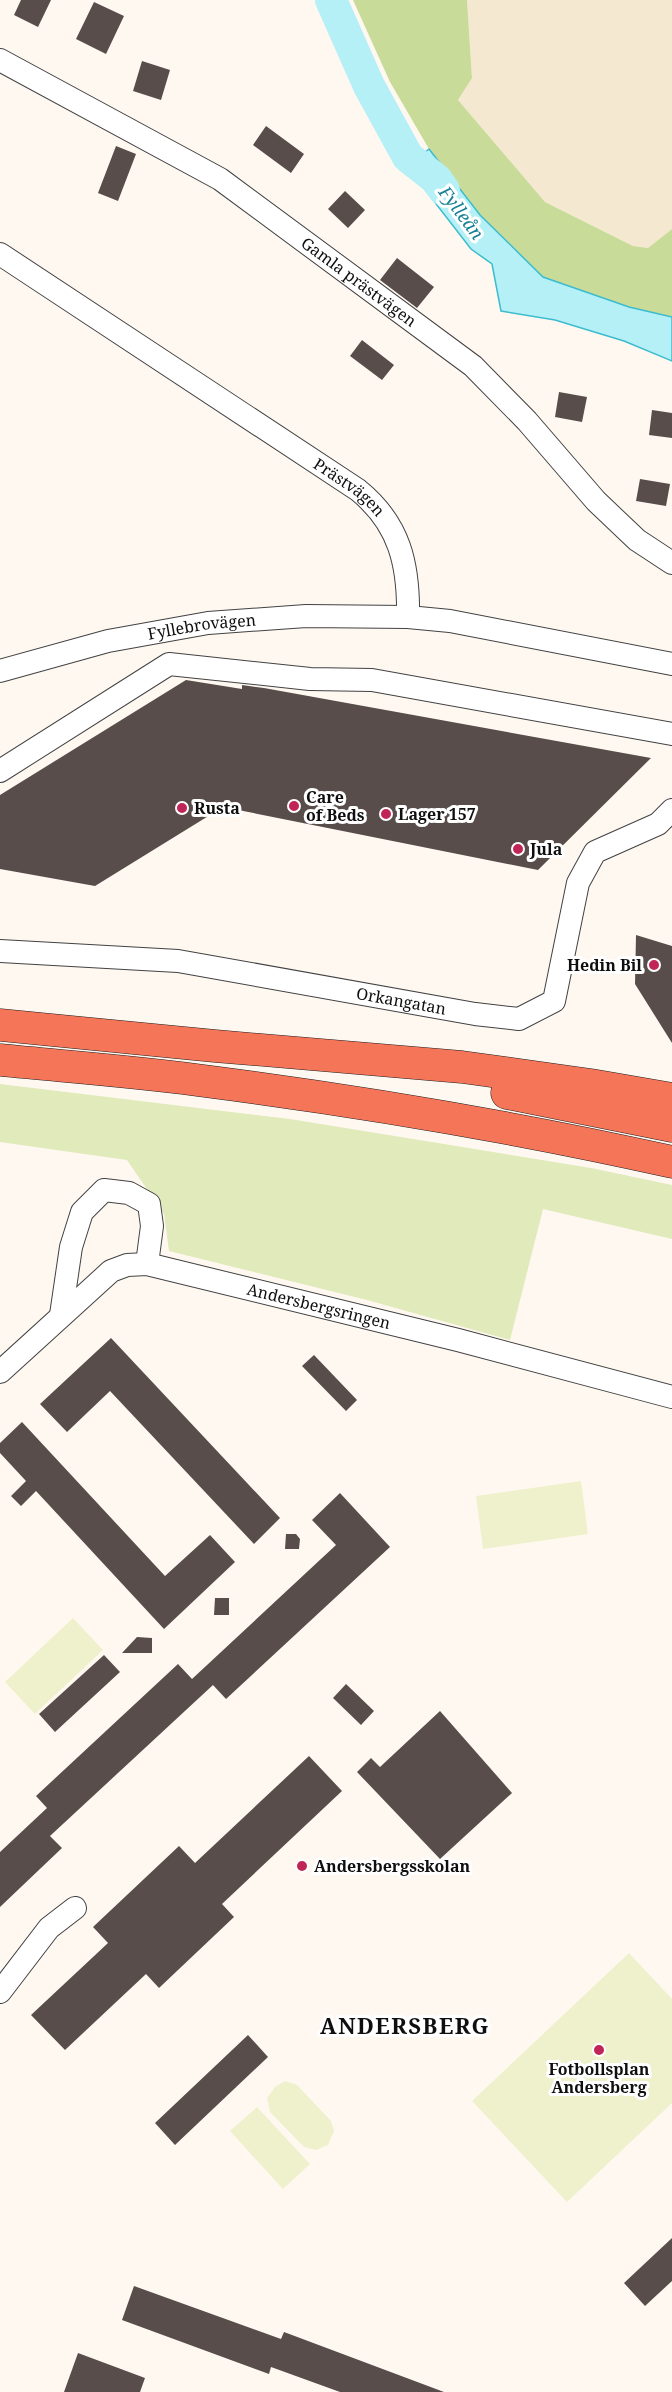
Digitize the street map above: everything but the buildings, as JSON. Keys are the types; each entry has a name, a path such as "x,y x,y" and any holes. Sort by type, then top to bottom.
{"highway":[{"path":"0,1025 462,1067 672,1099"},
{"path":"215,1046 399,1073 672,1126"},
{"path":"0,1060 210,1082 396,1109 672,1162"}],"street":[{"name":"Gamla prästvägen","path":"0,60 220,179 473,366 527,421 596,501 637,540 672,563"},
{"name":"Prästvägen","path":"0,254 373,502 394,533 403,557 407,578 408,617"},
{"name":"Fyllebrovägen","path":"0,671 108,640 208,623 306,616 408,617"},
{"path":"408,617 450,621 672,664"},
{"path":"0,771 169,664 310,679 372,680 672,734"},
{"name":"Orkangatan","path":"0,951 178,961 475,1014 519,1019 554,1001 578,883 595,852 658,824 672,810"},
{"path":"61,1315 71,1247 82,1212 104,1190 129,1193 149,1204 152,1226 147,1264"},
{"name":"Andersbergsringen","path":"0,1372 111,1271 127,1265 147,1264 458,1340 672,1397"},
{"path":"0,1992 49,1928 75,1908"}],"shaded area":[{"path":"467,0 672,0 672,229 648,248 633,246 545,202 458,100 472,77"}],"green space":[{"path":"353,0 467,0 472,78 458,100 545,202 633,246 648,248 672,229 672,317 629,307 543,277 480,215 429,149 390,82"},
{"path":"0,1084 290,1119 591,1168 672,1185 672,1239 543,1209 510,1340 367,1300 169,1251 164,1214 127,1160 0,1142"},
{"path":"581,1481 588,1534 483,1549 476,1496"},
{"path":"73,1618 103,1650 35,1714 5,1682"},
{"name":"Fotbollsplan Andersberg","path":"629,1953 672,1999 672,2103 567,2202 472,2101"},
{"path":"285,2081 297,2085 331,2121 334,2131 328,2145 316,2150 304,2147 270,2112 267,2098 275,2087"},
{"path":"257,2107 310,2164 283,2189 230,2131"}],"water":[{"path":"429,149 480,215 543,277 629,307 672,317 672,361 624,341 555,320 501,311 492,264 471,249 423,187 403,170"}],"waterway":[{"name":"Fylleån","path":"331,0 369,86 408,157 436,179 444,190"}],"place":[{"name":"Care of Beds","path":"294,806"},
{"name":"Rusta","path":"182,808"},
{"name":"Lager 157","path":"386,814"},
{"name":"Jula","path":"518,849"},
{"name":"Hedin Bil","path":"654,965"},
{"name":"Andersbergsskolan","path":"302,1866"},
{"name":"Fotbollsplan Andersberg","path":"599,2050"}],"district":[{"name":"ANDERSBERG","path":"405,2026"}]}
